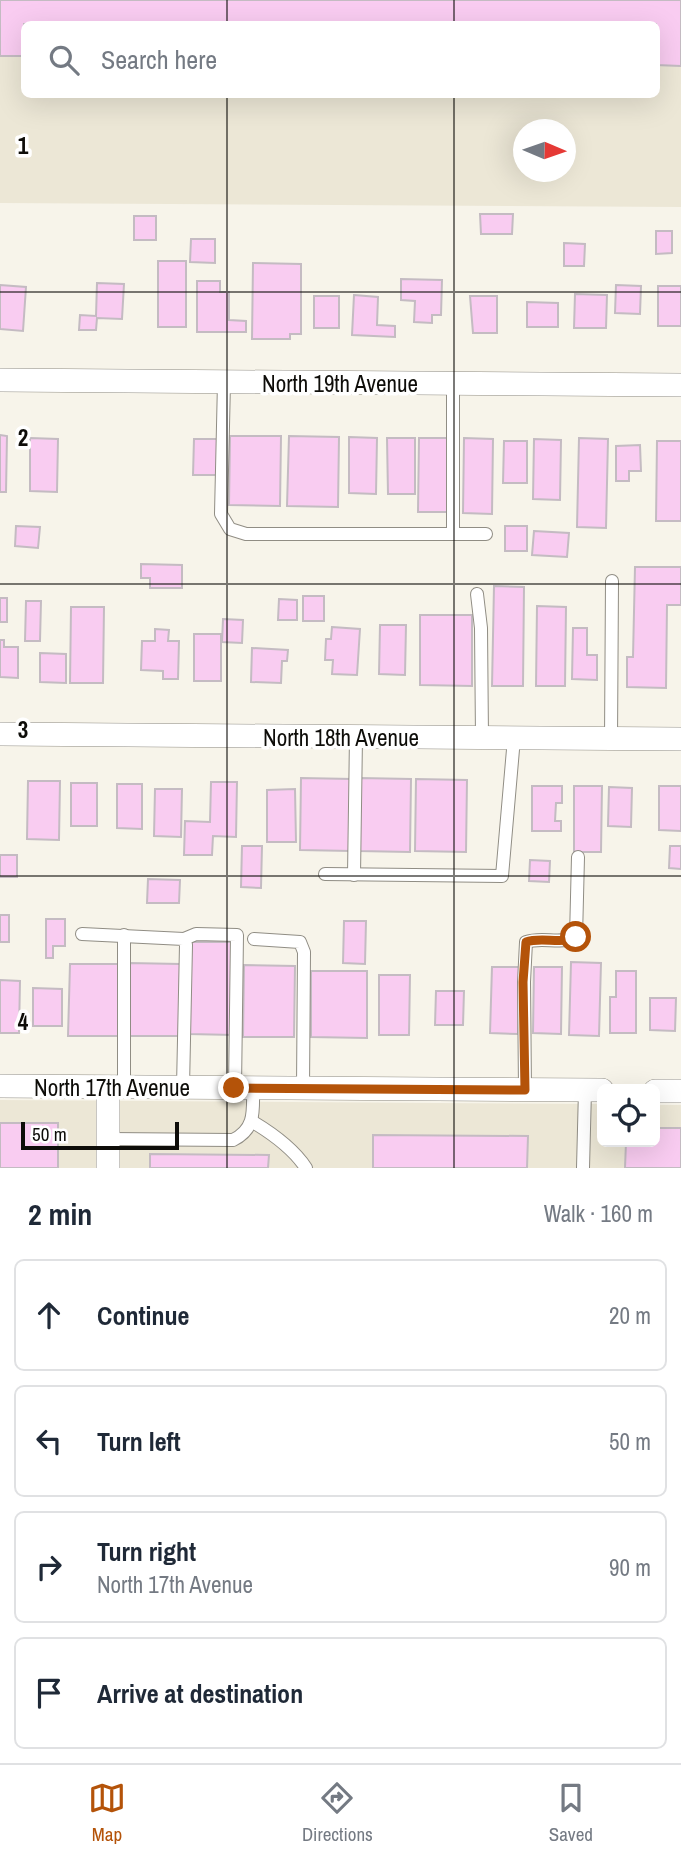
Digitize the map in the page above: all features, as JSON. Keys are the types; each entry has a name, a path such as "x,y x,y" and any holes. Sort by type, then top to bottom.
{"street":[{"name":"North 19th Avenue","path":"0,380 681,385"},
{"name":"North 18th Avenue","path":"0,734 681,739"},
{"name":"North 17th Avenue","path":"0,1086 593,1090"},
{"path":"108,1168 108,1139 116,1087"},
{"path":"660,1091 681,1091"}],"lane":[{"path":"224,382 221,514 230,529 246,534 486,534"},
{"path":"453,383 453,534"},
{"path":"611,739 612,581"},
{"path":"477,594 481,628 482,738"},
{"path":"354,875 356,737"},
{"path":"325,874 502,876 513,738"},
{"path":"525,1090 523,982 526,942 569,941 576,937 578,857"},
{"path":"82,934 184,939 196,934 237,935 244,1088 253,1122 298,1156 306,1168"},
{"path":"116,1087 124,935"},
{"path":"183,1087 184,939"},
{"path":"254,939 300,942 304,952 303,1088"},
{"path":"583,1168 593,1090"},
{"path":"108,1139 233,1140 243,1136 253,1122"}],"shaded area":[{"path":"0,0 681,0 681,207 0,203"},
{"path":"0,1100 597,1104 597,1147 660,1147 660,1105 681,1105 681,1168 0,1168"}],"building":[{"path":"0,0 681,0 681,66 660,65 660,21 21,21 21,56 0,56"},
{"path":"480,214 513,214 512,234 481,234"},
{"path":"134,216 156,216 156,240 134,240"},
{"path":"656,231 672,231 672,253 656,254"},
{"path":"191,239 215,239 215,263 190,262"},
{"path":"564,243 585,244 584,266 564,266"},
{"path":"158,261 186,261 186,327 158,327"},
{"path":"253,263 301,264 301,334 290,334 290,339 252,339"},
{"path":"401,279 442,280 441,315 432,315 432,323 414,322 415,301 401,300"},
{"path":"197,281 220,281 220,292 229,292 229,320 246,321 246,332 197,332"},
{"path":"97,283 124,284 122,319 97,318 96,330 79,330 80,315 96,316"},
{"path":"0,285 26,287 23,331 0,329"},
{"path":"616,285 641,286 640,314 615,313"},
{"path":"658,286 681,286 681,326 658,326"},
{"path":"575,294 607,295 606,328 574,328"},
{"path":"354,295 378,297 377,325 395,326 395,337 352,335"},
{"path":"314,296 339,296 339,328 314,328"},
{"path":"470,296 497,296 497,333 473,333"},
{"path":"527,302 558,303 558,327 527,327"},
{"path":"0,435 7,436 6,492 0,492"},
{"path":"230,436 281,436 280,506 229,505"},
{"path":"289,436 339,437 338,507 287,506"},
{"path":"349,437 377,438 376,494 349,493"},
{"path":"30,438 58,439 57,492 30,491"},
{"path":"387,438 415,438 415,494 388,494"},
{"path":"419,438 448,438 447,512 418,512"},
{"path":"464,438 493,439 492,514 463,513"},
{"path":"579,438 608,439 606,528 577,527"},
{"path":"194,439 218,439 219,475 193,475"},
{"path":"534,439 561,440 560,500 533,499"},
{"path":"504,441 527,441 527,483 503,483"},
{"path":"657,441 681,441 681,521 656,521"},
{"path":"640,445 641,471 629,471 629,481 616,481 616,446"},
{"path":"16,526 40,527 38,548 15,546"},
{"path":"505,526 527,526 527,551 505,551"},
{"path":"534,531 569,533 567,557 532,555"},
{"path":"141,564 182,565 182,588 150,588 150,578 141,578"},
{"path":"635,567 681,567 681,605 667,605 666,688 627,687 627,657 633,657"},
{"path":"494,586 524,587 523,686 492,686"},
{"path":"303,596 324,596 324,621 303,621"},
{"path":"0,598 7,598 7,622 0,622"},
{"path":"279,599 297,600 297,620 278,620"},
{"path":"26,601 41,601 40,641 25,641"},
{"path":"537,606 566,607 565,686 536,686"},
{"path":"71,607 104,607 103,683 70,683"},
{"path":"420,615 472,615 472,686 420,685"},
{"path":"223,619 243,620 242,643 222,642"},
{"path":"380,625 406,625 405,675 379,674"},
{"path":"332,627 360,629 357,675 332,674 333,660 325,660 326,639 331,639"},
{"path":"573,628 587,628 587,655 597,655 597,680 572,679"},
{"path":"155,629 169,630 168,641 179,641 178,679 163,679 163,671 141,670 142,641 155,641"},
{"path":"194,634 221,634 221,681 194,681"},
{"path":"0,640 4,640 4,647 18,647 18,678 0,677"},
{"path":"252,648 288,650 287,661 282,661 281,683 251,682"},
{"path":"40,653 66,654 66,683 40,682"},
{"path":"301,778 352,779 351,851 300,850"},
{"path":"360,778 411,779 410,852 359,851"},
{"path":"416,779 467,780 466,852 415,851"},
{"path":"28,781 60,781 59,840 27,839"},
{"path":"211,782 237,782 236,837 213,836 212,855 184,855 185,821 210,822"},
{"path":"71,783 97,783 97,826 71,826"},
{"path":"117,784 142,784 142,829 117,828"},
{"path":"532,786 562,786 562,803 556,803 555,821 561,821 561,831 532,831"},
{"path":"574,786 602,786 601,852 574,852"},
{"path":"659,786 681,786 681,831 659,830"},
{"path":"609,787 632,788 631,827 608,826"},
{"path":"155,789 182,789 181,837 154,836"},
{"path":"295,789 296,842 267,842 267,790"},
{"path":"242,846 262,846 261,888 241,887"},
{"path":"670,846 681,846 681,869 669,868"},
{"path":"0,855 17,855 17,877 0,877"},
{"path":"530,860 550,861 549,882 529,881"},
{"path":"148,879 180,880 179,903 147,903"},
{"path":"0,915 9,915 9,942 0,942"},
{"path":"46,919 65,919 65,946 53,946 53,958 46,958"},
{"path":"344,921 366,921 365,964 343,963"},
{"path":"190,942 235,942 234,1035 189,1034"},
{"path":"571,962 601,963 599,1036 569,1035"},
{"path":"129,963 180,964 179,1036 127,1036"},
{"path":"70,964 120,964 119,1036 68,1036"},
{"path":"244,965 295,966 294,1037 243,1037"},
{"path":"492,967 519,967 518,1034 490,1033"},
{"path":"534,967 562,967 561,1034 533,1033"},
{"path":"311,971 367,971 367,1038 311,1037"},
{"path":"616,971 636,971 636,1033 610,1033 610,997 616,997"},
{"path":"379,975 410,975 409,1035 379,1035"},
{"path":"0,980 20,981 19,1033 0,1033"},
{"path":"33,988 62,989 62,1026 33,1026"},
{"path":"436,991 464,991 463,1025 435,1025"},
{"path":"650,998 676,998 675,1031 650,1030"},
{"path":"0,1123 58,1123 58,1168 0,1168"},
{"path":"660,1128 681,1128 681,1168 625,1168 626,1147 660,1147"},
{"path":"373,1135 528,1136 527,1168 373,1168"},
{"path":"150,1154 269,1155 268,1168 150,1168"}],"route":[{"path":"234,1088 525,1090 523,982 526,942 569,941 576,937"}]}
